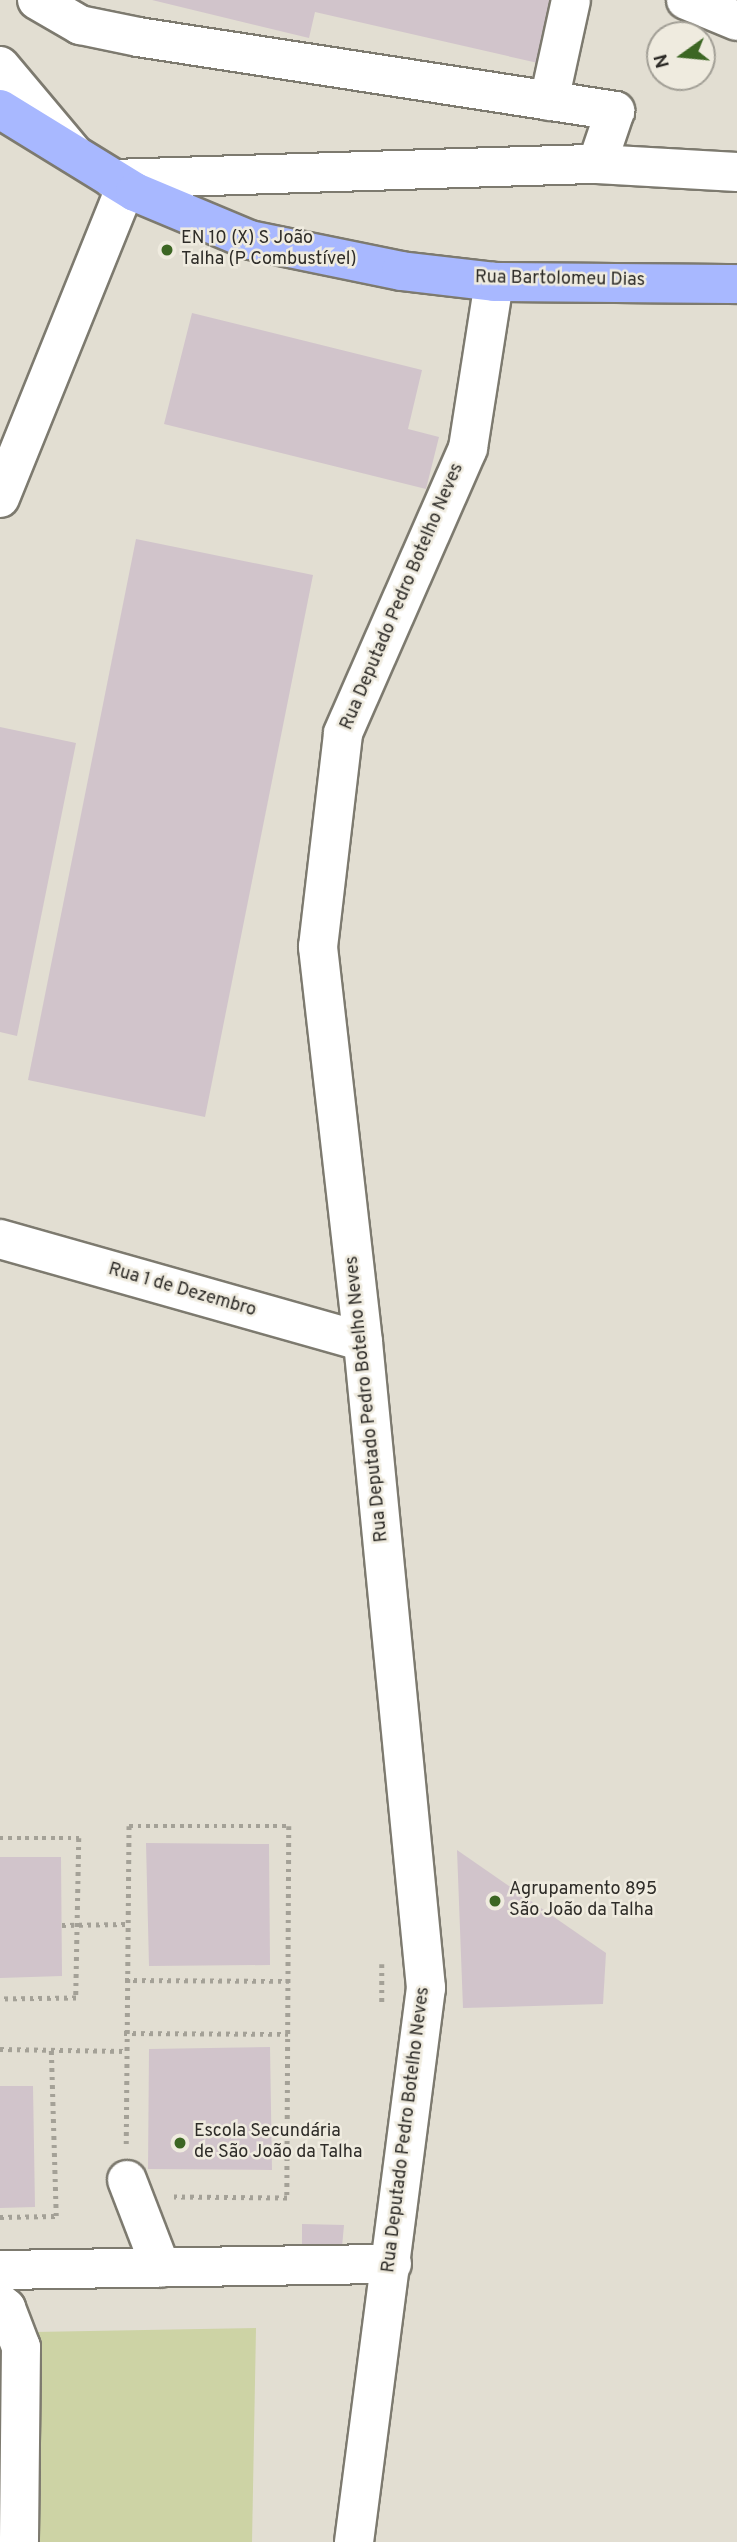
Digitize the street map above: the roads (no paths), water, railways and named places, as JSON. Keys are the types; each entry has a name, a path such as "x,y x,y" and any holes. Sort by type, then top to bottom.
{"main road":[{"name":"Rua Bartolomeu Dias","path":"0,109 119,183 250,240 401,271 494,282 737,284"}],"street":[{"path":"37,0 80,25 127,35 614,111 597,164"},
{"path":"549,102 570,0"},
{"path":"686,0 737,21"},
{"path":"0,65 74,155"},
{"path":"0,498 119,183 597,164 737,172"},
{"name":"Rua Deputado Pedro Botelho Neves","path":"354,2542 426,1987 363,1342 318,947 343,733 468,448 494,282"},
{"name":"Rua 1 de Dezembro","path":"0,1239 363,1342"},
{"path":"127,2180 161,2268"},
{"path":"0,2270 392,2264"},
{"path":"0,2304 6,2308 21,2347 19,2542"}],"place":[{"name":"EN 10 (X) S João Talha (P Combustível)","path":"167,250"},
{"name":"Agrupamento 895 São João da Talha","path":"495,1901"},
{"name":"Escola Secundária de São João da Talha","path":"180,2143"}]}
